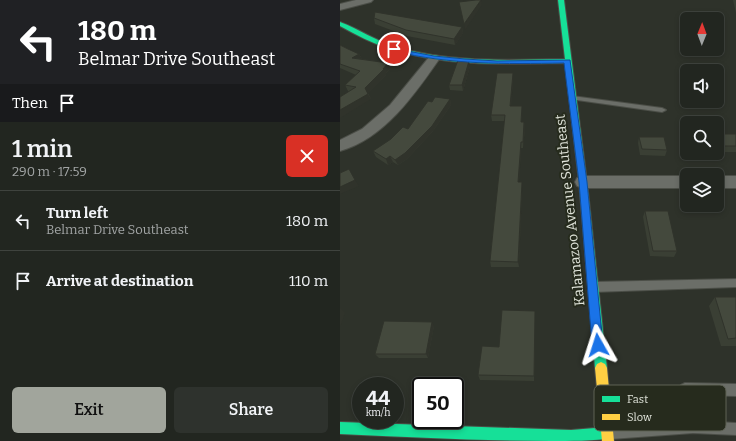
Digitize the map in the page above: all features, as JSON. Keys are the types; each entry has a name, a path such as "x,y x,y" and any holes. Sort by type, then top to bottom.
{"main road":[{"name":"Kalamazoo Avenue Southeast","path":"560,0 583,182 602,385"},
{"path":"340,24 362,38 394,49 434,58 497,63 567,61"},
{"path":"340,428 607,437"}],"street":[{"path":"340,7 368,0"},
{"path":"340,146 367,132 395,108 434,58"},
{"path":"583,182 680,182"},
{"path":"724,182 736,182"}],"lane":[{"path":"572,98 662,110"},
{"path":"592,286 736,283"},
{"path":"726,390 736,390"},
{"path":"726,429 736,429"},
{"path":"607,437 659,431"}],"building":[{"path":"481,0 464,24 459,2"},
{"path":"375,12 462,27 454,39 406,30 374,18"},
{"path":"340,45 359,54 352,58 388,63 365,88 368,94 340,110 340,97 356,87 345,85 360,71 340,64"},
{"path":"458,60 469,61 462,85 449,85"},
{"path":"497,73 513,73 510,106 522,106 521,122 524,122 518,182 522,182 518,262 490,261 505,115 491,115"},
{"path":"435,97 450,99 432,126 405,153 395,160 390,156 386,159 373,151 391,139 403,127 408,129 428,101 432,102"},
{"path":"724,134 736,134 736,146 724,146"},
{"path":"639,137 664,137 667,150 642,149"},
{"path":"349,169 355,180 340,187 340,173"},
{"path":"645,211 668,211 677,251 653,251"},
{"path":"715,297 736,297 736,338 728,339"},
{"path":"502,310 535,311 534,376 478,375 482,346 499,347"},
{"path":"384,321 432,322 426,354 375,354"}],"traffic: fast":[{"path":"561,0 583,182 601,368"},
{"path":"340,24 386,46 414,54 436,58 479,62 567,61"},
{"path":"340,428 571,436 607,433"}],"traffic: slow":[{"path":"601,368 603,385"},
{"path":"607,431 608,441"}],"route":[{"path":"394,49 434,58 465,61 497,63 567,61 583,182 586,231 598,345"}]}
